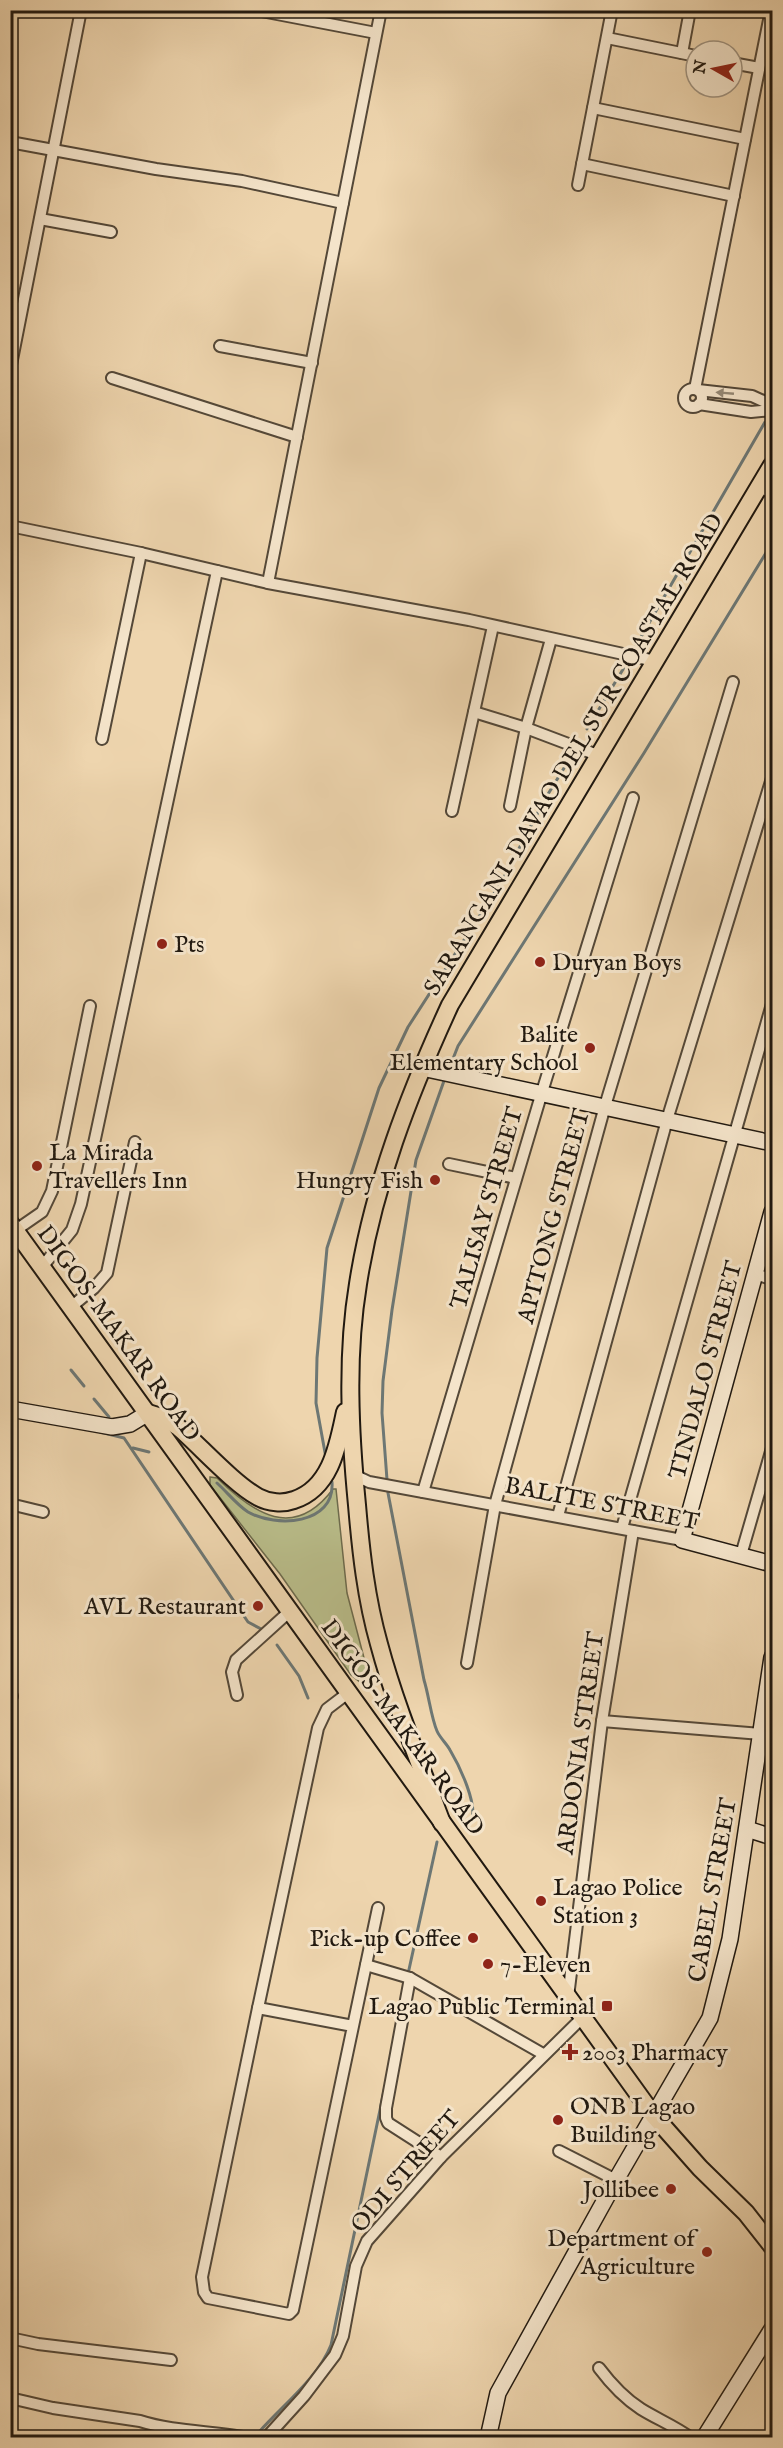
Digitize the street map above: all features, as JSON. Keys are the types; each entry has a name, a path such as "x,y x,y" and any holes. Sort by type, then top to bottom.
{"main road":[{"name":"SARANGANI-DAVAO DEL SUR COASTAL ROAD","path":"442,1823 376,1635 363,1566 354,1475 351,1386 357,1286 364,1247 396,1138 422,1068 463,982 656,662 766,490 772,465"},
{"name":"DIGOS-MAKAR ROAD","path":"13,1227 654,2116 700,2168 746,2213 772,2246"},
{"name":"SARANGANI-DAVAO DEL SUR COASTAL ROAD","path":"148,1413 164,1418 178,1427 258,1497 282,1503 301,1498 312,1491 330,1467 351,1386"}],"street":[{"path":"10,370 81,10"},
{"path":"256,10 376,33"},
{"path":"268,583 381,10"},
{"path":"578,185 612,10"},
{"path":"607,38 682,53 690,10"},
{"path":"694,409 702,397 697,390 771,10"},
{"path":"744,65 759,68"},
{"path":"593,108 745,139"},
{"path":"10,142 156,169 242,181 343,203"},
{"path":"582,164 734,196"},
{"path":"40,219 111,232"},
{"path":"220,346 312,363"},
{"path":"112,378 297,437"},
{"path":"772,405 752,396 689,389 684,395 685,403 694,409 751,412 772,410"},
{"path":"10,526 141,553 268,583 493,626 656,662"},
{"path":"102,740 141,553"},
{"path":"42,1267 72,1230 81,1204 216,571"},
{"path":"452,811 493,626"},
{"path":"510,806 526,728 550,639"},
{"name":"APITONG STREET","path":"467,1663 495,1505 605,1106 733,682"},
{"path":"474,712 526,728 600,756"},
{"path":"558,1516 667,1120 772,778"},
{"name":"TALISAY STREET","path":"423,1492 542,1092 633,798"},
{"name":"ARDONIA STREET","path":"567,1998 627,1529 772,1004"},
{"path":"13,1227 42,1212 52,1191 90,1006"},
{"path":"422,1068 772,1143"},
{"path":"71,1307 94,1288 107,1273 135,1142"},
{"path":"449,1164 516,1178"},
{"name":"TINDALO STREET","path":"682,1540 772,1212"},
{"path":"754,1274 772,1279"},
{"path":"10,1409 112,1427 130,1424 148,1413"},
{"path":"741,1555 772,1448"},
{"name":"BALITE STREET","path":"354,1475 363,1480 386,1485 682,1540 772,1564"},
{"path":"10,1504 43,1512"},
{"path":"237,1695 232,1672 236,1660 290,1611"},
{"name":"CABEL STREET","path":"488,2438 498,2393 616,2180 710,2019 730,1939 772,1657"},
{"path":"348,1693 327,1709 318,1728 202,2277 204,2292 208,2298 289,2314 293,2310 378,1908"},
{"path":"602,1720 761,1734"},
{"path":"747,1829 772,1837"},
{"path":"366,1965 410,1978 543,2054"},
{"path":"410,1978 386,2118 388,2123 441,2157"},
{"path":"258,2008 353,2026"},
{"name":"ODI STREET","path":"266,2438 304,2396 334,2355 343,2336 356,2266 367,2241 441,2157 582,2018"},
{"path":"559,2151 616,2180"},
{"path":"704,2438 772,2329"},
{"path":"10,2338 38,2344 171,2360"},
{"path":"599,2368 614,2387 642,2409 691,2438"},
{"path":"10,2398 53,2408 140,2421 150,2426 215,2431 249,2438"}],"green space":[{"path":"210,1477 217,1478 245,1502 274,1517 289,1518 304,1514 318,1505 333,1489 336,1489 347,1593 369,1677 368,1681 361,1683 351,1675 280,1574 210,1485"}],"waterway":[{"path":"634,649 765,422"},
{"path":"449,1069 458,1046 644,753 772,543"},
{"path":"587,729 625,666"},
{"path":"326,1458 316,1403 317,1358 327,1248 379,1088 408,1027 502,881 545,799 569,760"},
{"path":"445,1078 416,1160 392,1310 383,1381 382,1413 388,1493 424,1680 437,1731 454,1757 467,1786 472,1806 471,1822"},
{"path":"71,1370 84,1386"},
{"path":"94,1399 109,1417"},
{"path":"100,1432 124,1438 248,1622 263,1630"},
{"path":"133,1448 149,1452"},
{"path":"217,1483 248,1512 273,1520 288,1521 314,1515 324,1507 330,1496 332,1482"},
{"path":"277,1645 299,1676 308,1698"},
{"path":"408,1974 437,1842"},
{"path":"260,2431 309,2380 331,2345 385,2086"}],"place":[{"name":"Pts","path":"162,944"},
{"name":"Duryan Boys","path":"540,962"},
{"name":"Balite Elementary School","path":"590,1048"},
{"name":"La Mirada Travellers Inn","path":"37,1166"},
{"name":"Hungry Fish","path":"435,1180"},
{"name":"AVL Restaurant","path":"258,1606"},
{"name":"Lagao Police Station 3","path":"541,1901"},
{"name":"Pick-up Coffee","path":"473,1938"},
{"name":"7-Eleven","path":"488,1964"},
{"name":"Lagao Public Terminal","path":"607,2006"},
{"name":"2003 Pharmacy","path":"570,2052"},
{"name":"ONB Lagao Building","path":"558,2120"},
{"name":"Jollibee","path":"671,2189"},
{"name":"Department of Agriculture","path":"707,2252"}]}
